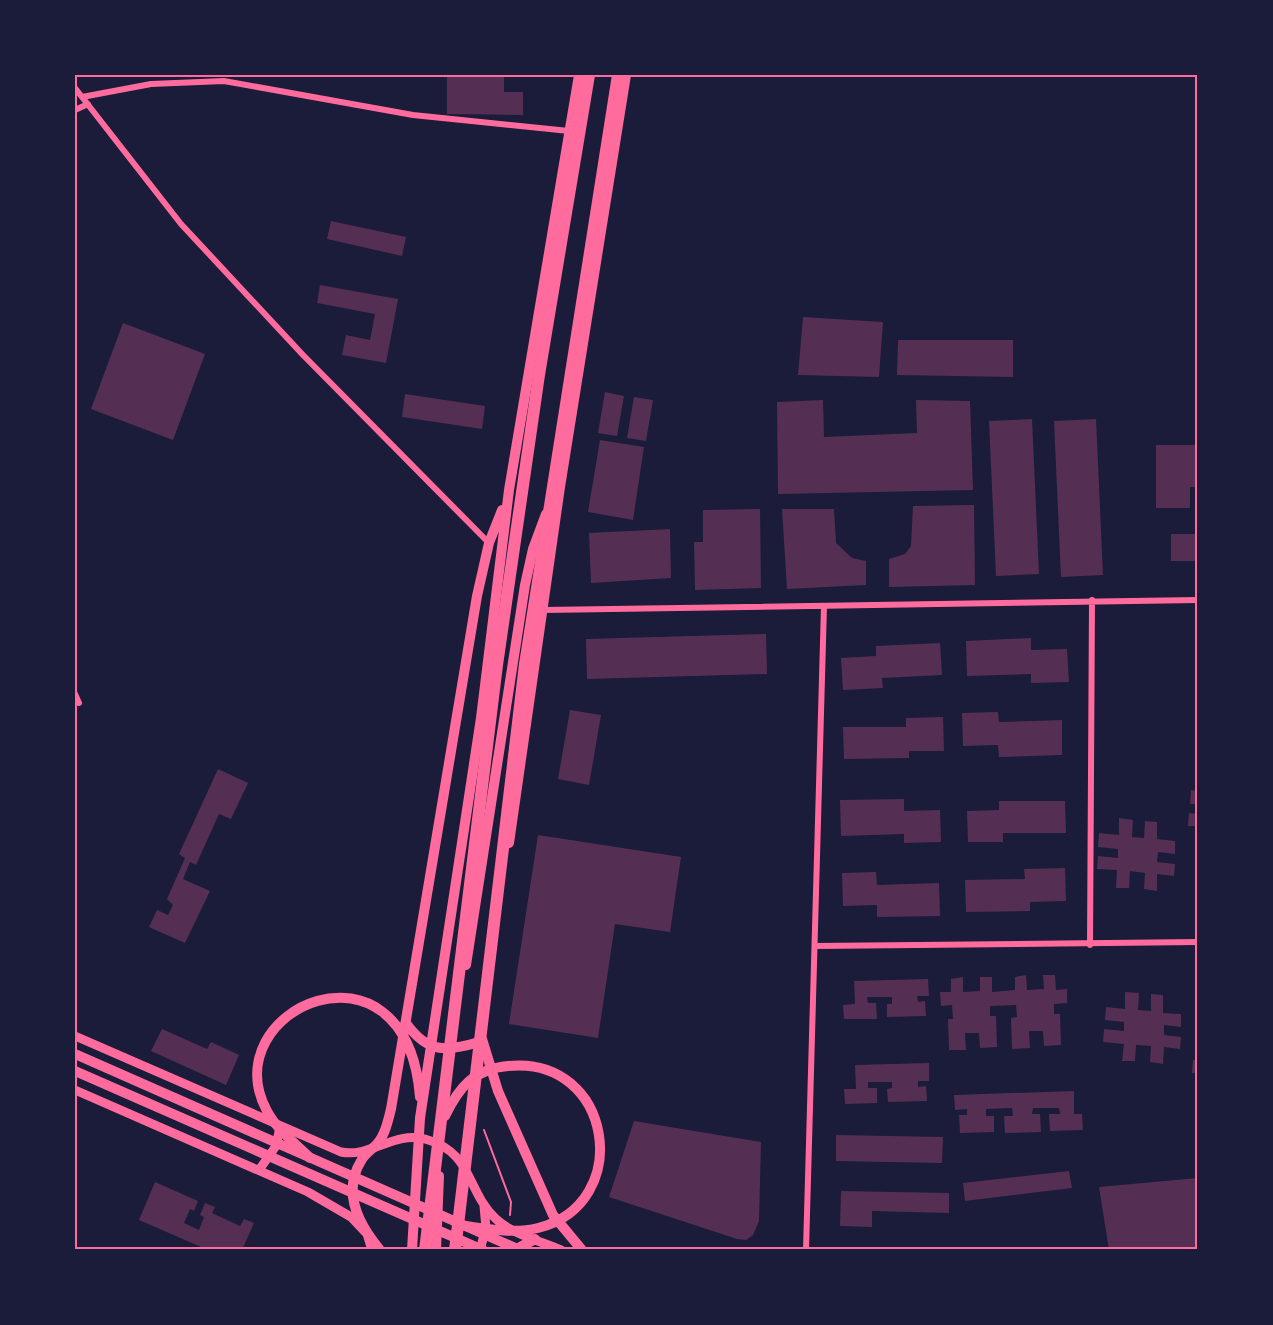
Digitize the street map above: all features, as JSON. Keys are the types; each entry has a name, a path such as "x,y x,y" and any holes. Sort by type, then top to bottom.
{"highway":[{"path":"425,1250 501,642 539,375 589,75"},
{"path":"457,1245 525,664 618,75"}],"main road":[{"path":"420,1118 473,777 509,490 579,75"},
{"path":"463,1162 478,1042 560,487 626,75"},
{"path":"436,1250 444,1116 529,564 538,533 560,487"},
{"path":"372,1250 355,1208 352,1188 360,1161 377,1144 390,1109 462,682 489,543 509,490"},
{"path":"310,1158 273,1121 261,1098 258,1081 262,1051 274,1029 291,1012 310,1003 328,998 354,1000 377,1008 404,1033 411,1051 420,1094 412,1250"},
{"path":"406,1023 417,1037 434,1047 456,1048 478,1042"},
{"path":"481,1029 486,1058 498,1091 549,1207 567,1235 582,1250"},
{"path":"75,1036 280,1127 350,1154 377,1144 408,1137 422,1138 443,1146 463,1162 495,1218 509,1227 561,1250"},
{"path":"75,1054 518,1250 535,1239"},
{"path":"444,1116 457,1092 481,1071 522,1064 558,1074 572,1084 594,1111 599,1128 598,1170 590,1190 578,1206 558,1221 537,1228 513,1231 465,1226"},
{"path":"75,1071 457,1245 481,1250 486,1228 481,1197"},
{"path":"75,1090 259,1170 338,1208 367,1234 380,1250"},
{"path":"259,1170 276,1146 280,1127"}],"street":[{"path":"82,97 151,84 224,81 413,115 569,131"},
{"path":"75,88 181,224 303,355 489,543"},
{"path":"75,110 88,104"},
{"path":"1090,945 1092,600"},
{"path":"543,610 599,607 1198,600"},
{"path":"806,1250 824,606"},
{"path":"75,694 79,703"},
{"path":"815,946 1090,945 1198,942"}],"path":[{"path":"468,1125 483,1129 511,1202 509,1227"}],"building":[{"path":"447,75 504,75 504,92 523,92 523,115 447,114"},
{"path":"331,221 406,237 402,256 327,239"},
{"path":"320,285 398,299 386,363 342,355 346,335 370,340 375,314 317,303"},
{"path":"803,317 883,322 879,377 798,375"},
{"path":"123,323 205,354 173,440 91,409"},
{"path":"898,340 1013,340 1013,377 897,375"},
{"path":"605,392 624,396 617,436 598,433"},
{"path":"405,394 485,406 482,429 402,417"},
{"path":"634,397 653,400 646,441 627,438"},
{"path":"823,400 824,437 917,433 916,400 970,401 973,490 778,494 777,402"},
{"path":"1032,419 1039,574 996,576 989,421"},
{"path":"1096,419 1103,575 1061,577 1054,421"},
{"path":"600,440 644,447 633,520 588,512"},
{"path":"1156,445 1198,445 1198,487 1190,487 1190,508 1156,508"},
{"path":"974,505 975,585 889,587 889,559 905,554 911,546 913,506"},
{"path":"760,509 761,588 695,590 694,542 703,542 703,510"},
{"path":"782,509 834,509 836,543 852,558 866,561 866,585 787,589"},
{"path":"670,529 671,578 591,583 589,533"},
{"path":"1171,534 1198,534 1198,561 1171,561"},
{"path":"766,634 767,674 587,679 586,639"},
{"path":"1031,638 1031,650 1067,649 1069,682 1031,683 1031,674 967,676 966,641"},
{"path":"940,643 942,675 882,678 883,688 843,690 841,658 876,656 876,646"},
{"path":"570,710 601,715 589,785 558,779"},
{"path":"998,712 999,722 1062,720 1062,755 999,757 998,745 963,746 962,713"},
{"path":"943,717 944,751 909,751 909,758 844,759 843,727 906,727 906,718"},
{"path":"218,769 248,783 231,819 219,814 196,865 190,862 183,879 210,891 185,943 149,927 157,910 168,915 173,905 167,899 185,858 179,854"},
{"path":"1191,790 1198,791 1198,804 1190,804"},
{"path":"904,799 904,811 940,810 941,842 904,843 904,834 841,836 840,800"},
{"path":"999,801 1065,801 1066,833 1003,833 1003,842 968,842 967,811 999,810"},
{"path":"1189,813 1198,814 1198,826 1188,826"},
{"path":"1119,818 1133,820 1132,837 1144,838 1145,821 1157,822 1157,839 1175,841 1175,854 1158,852 1157,862 1175,864 1174,876 1157,874 1157,891 1144,889 1145,873 1130,871 1129,888 1116,888 1117,870 1097,869 1098,856 1118,858 1118,849 1098,847 1099,833 1119,835"},
{"path":"538,835 681,857 670,932 615,924 598,1038 509,1024"},
{"path":"1065,868 1066,901 1030,902 1030,911 966,912 965,880 1025,879 1024,869"},
{"path":"876,872 877,885 939,883 940,916 877,917 877,905 843,906 842,873"},
{"path":"1026,975 1027,990 1044,989 1043,975 1055,975 1056,990 1067,989 1067,1003 1054,1004 1054,1014 1060,1014 1061,1045 1044,1046 1043,1031 1029,1031 1030,1048 1012,1049 1011,1018 1017,1017 1016,1005 990,1006 990,1016 996,1016 997,1047 980,1048 979,1033 965,1033 966,1050 949,1050 948,1019 953,1019 952,1005 941,1006 940,992 951,992 951,979 963,977 963,992 980,991 980,977 992,977 992,992 1015,990 1015,977"},
{"path":"928,979 929,996 917,996 918,1002 925,1001 926,1016 887,1017 887,1004 892,1004 892,997 867,997 868,1003 876,1003 877,1019 844,1019 843,1005 855,1004 854,981"},
{"path":"1125,992 1139,993 1138,1010 1151,1011 1151,994 1163,995 1163,1013 1181,1014 1181,1027 1164,1025 1164,1035 1181,1037 1180,1049 1164,1047 1163,1064 1150,1062 1151,1046 1136,1045 1135,1061 1122,1061 1124,1044 1103,1042 1104,1029 1124,1031 1124,1022 1105,1020 1106,1007 1125,1009"},
{"path":"162,1029 207,1049 211,1042 239,1055 226,1085 151,1051"},
{"path":"1193,1060 1198,1060 1198,1073 1192,1073"},
{"path":"929,1063 929,1081 918,1081 918,1087 926,1086 927,1101 888,1102 887,1089 892,1088 892,1082 868,1082 868,1088 877,1088 877,1103 845,1104 844,1089 856,1089 855,1065"},
{"path":"1074,1091 1074,1114 1082,1114 1083,1130 1050,1131 1049,1114 1060,1114 1059,1108 1033,1108 1032,1114 1040,1114 1041,1132 1005,1133 1004,1116 1013,1116 1012,1108 986,1109 986,1116 994,1116 994,1132 960,1133 959,1115 967,1115 967,1109 955,1110 954,1095"},
{"path":"634,1121 761,1142 759,1221 753,1235 746,1240 737,1239 609,1197"},
{"path":"836,1135 943,1137 942,1163 836,1161"},
{"path":"1069,1171 1072,1188 965,1201 963,1183"},
{"path":"1198,1178 1198,1250 1109,1250 1099,1187"},
{"path":"155,1182 198,1201 194,1211 190,1209 184,1223 199,1230 204,1217 200,1215 205,1203 215,1207 212,1213 240,1226 244,1219 254,1223 242,1250 208,1250 139,1220"},
{"path":"841,1191 949,1193 949,1213 872,1211 872,1227 840,1226"}]}
